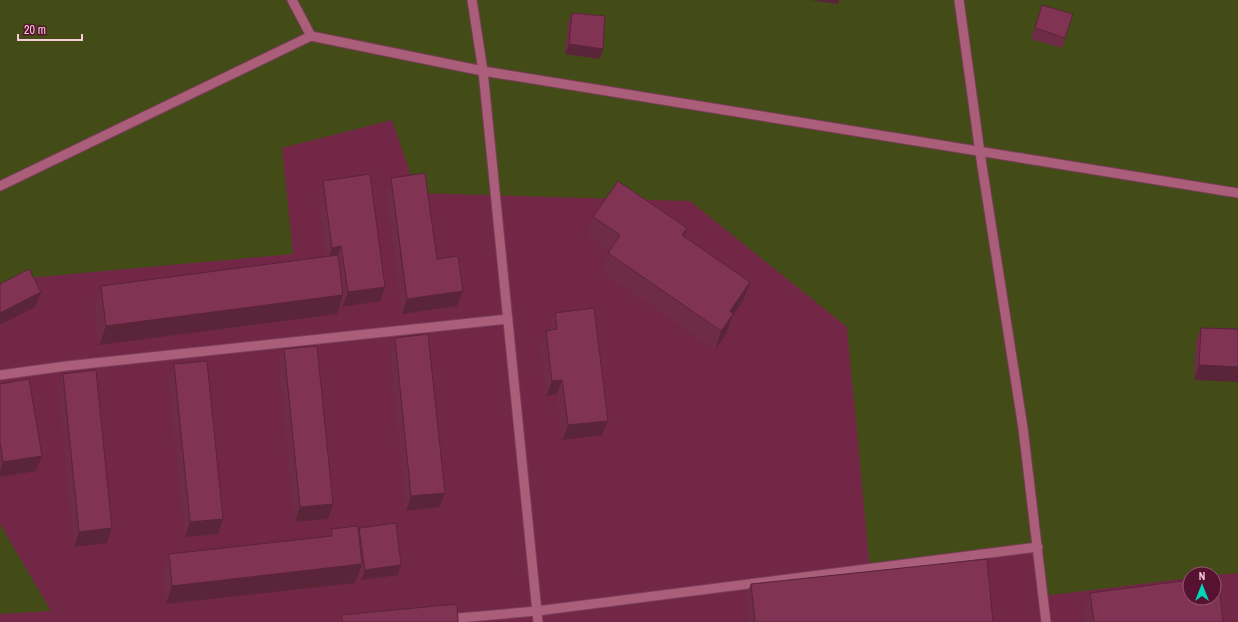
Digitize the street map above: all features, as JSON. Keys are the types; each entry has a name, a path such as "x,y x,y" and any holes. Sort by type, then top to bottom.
{"lane":[{"path":"292,0 311,36"},
{"path":"472,0 482,72 538,622"},
{"path":"959,0 980,153 1023,428 1046,622"},
{"path":"0,186 311,36 482,72 980,153 1238,193"},
{"path":"0,375 66,366 508,319"},
{"path":"436,621 537,611 1038,547"}],"shaded area":[{"path":"0,0 1238,0 1238,622 0,622"}],"green space":[{"path":"0,0 1238,0 1238,573 1222,574 1222,566 1182,566 1182,579 1043,596 1038,548 870,569 847,327 690,201 417,193 392,120 282,148 293,254 16,279 0,288"},
{"path":"0,524 51,611 0,614"}],"building":[{"path":"1042,5 1073,14 1065,38 1035,28"},
{"path":"572,13 605,16 603,49 569,44"},
{"path":"425,173 437,259 458,256 463,291 407,299 391,178"},
{"path":"370,174 385,287 348,292 341,246 332,248 323,181"},
{"path":"618,181 687,228 682,235 750,282 730,311 733,314 721,331 608,253 620,235 593,217"},
{"path":"338,255 343,295 106,326 101,286"},
{"path":"29,269 41,292 0,313 0,284"},
{"path":"594,308 608,421 568,425 562,380 552,381 546,331 557,329 555,313"},
{"path":"1201,328 1238,329 1238,367 1199,365"},
{"path":"428,334 445,493 411,496 395,338"},
{"path":"317,346 333,504 300,507 284,349"},
{"path":"207,361 223,519 190,522 174,364"},
{"path":"96,370 112,528 79,532 63,374"},
{"path":"29,379 42,456 3,462 0,442 0,384"},
{"path":"396,523 401,565 365,570 359,528"},
{"path":"358,526 362,564 172,586 169,554 332,536 331,529"},
{"path":"987,559 993,622 755,622 751,584"},
{"path":"1182,581 1182,606 1221,606 1223,622 1094,622 1090,593"},
{"path":"457,604 458,622 342,622 342,615"}]}
